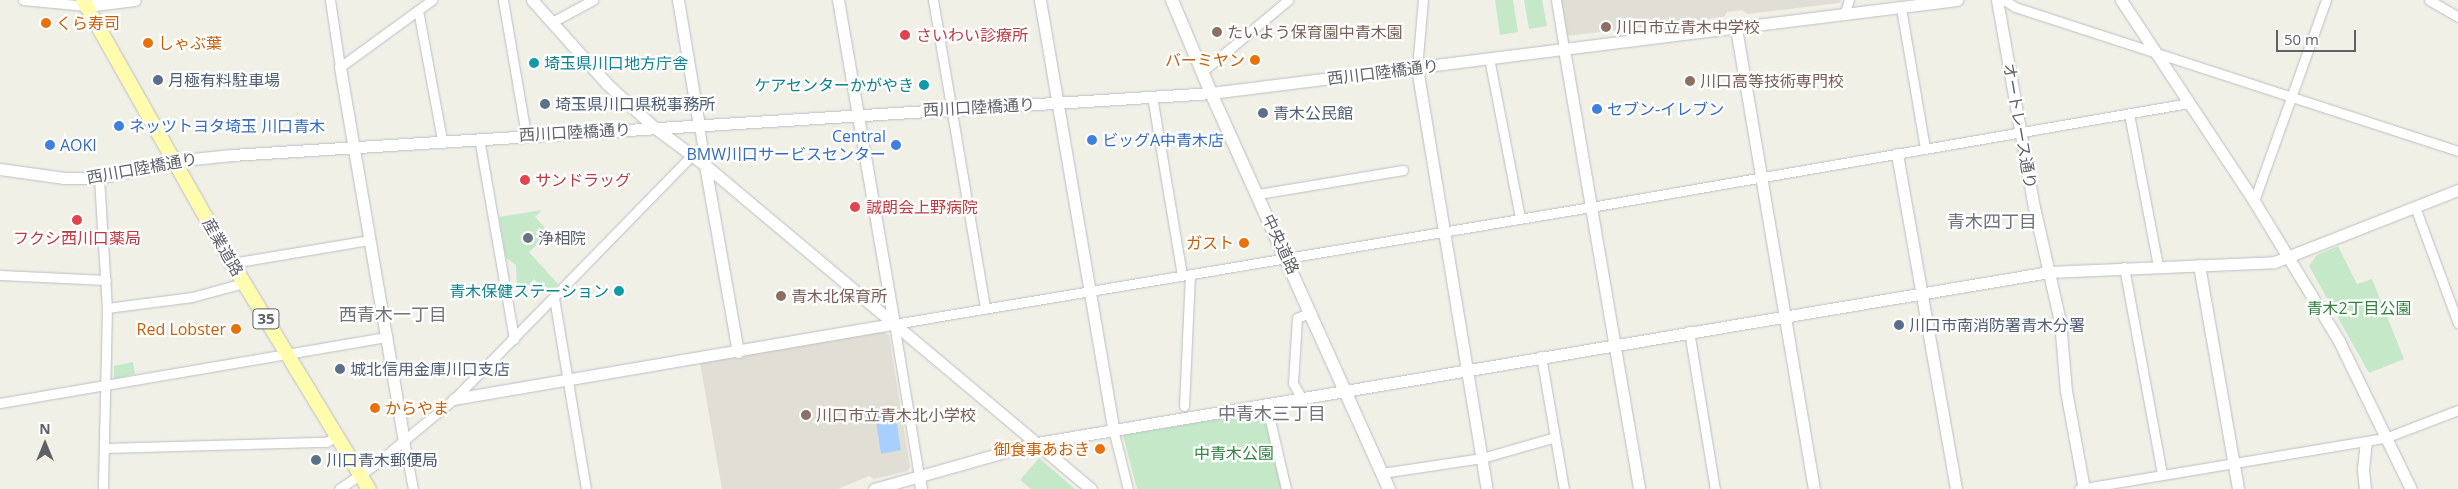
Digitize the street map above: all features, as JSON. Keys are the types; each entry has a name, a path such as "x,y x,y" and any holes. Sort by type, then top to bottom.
{"main road":[{"name":"中央道路","path":"1172,0 1210,93 1287,256 1389,489"},
{"name":"産業道路","path":"85,3 232,263 369,489"}],"street":[{"path":"23,0 85,3 135,0"},
{"path":"330,0 413,489"},
{"path":"340,67 432,0"},
{"path":"503,0 526,135"},
{"path":"532,0 607,84 654,127 705,165 1092,489"},
{"path":"552,22 593,0"},
{"path":"678,0 738,352"},
{"path":"838,0 921,489"},
{"path":"933,0 985,310"},
{"path":"1040,0 1113,429 1128,489"},
{"path":"1202,72 1288,0"},
{"path":"1422,0 1418,68 1487,489"},
{"path":"1556,0 1639,489"},
{"path":"1844,15 1849,0"},
{"name":"西川口陸橋通り","path":"0,169 64,178 99,178 173,161 354,146 857,113 1210,93 1957,0"},
{"name":"オートレース通り","path":"1997,0 2021,133 2060,321 2066,391 2083,489"},
{"path":"2004,0 2015,7 2154,50 2458,151"},
{"path":"2122,0 2254,201 2339,342 2411,489"},
{"path":"2254,201 2290,95 2326,0"},
{"path":"2429,0 2458,17"},
{"path":"1901,8 1925,149"},
{"path":"418,10 442,140"},
{"path":"1736,28 1814,489"},
{"path":"1490,58 1520,218"},
{"path":"1152,96 1186,275 1184,406"},
{"path":"454,399 985,310 1287,256 1591,207 2189,102"},
{"path":"2128,114 2158,266"},
{"path":"480,138 514,339"},
{"path":"1897,154 1956,489"},
{"path":"338,489 361,475 454,399 692,155"},
{"path":"1258,194 1403,170"},
{"path":"99,178 106,280 108,385 103,489"},
{"path":"874,489 1037,443 1467,368 2049,272 2124,267 2274,262 2289,258 2458,190"},
{"path":"2415,207 2458,323"},
{"path":"232,263 370,240"},
{"path":"2199,265 2238,489"},
{"path":"2124,267 2162,475"},
{"path":"0,276 106,280"},
{"path":"107,308 192,297 244,283"},
{"path":"554,298 586,489"},
{"path":"1301,397 1293,383 1297,318 1311,312"},
{"path":"1689,331 1715,489"},
{"path":"0,403 387,337"},
{"path":"1541,356 1564,489"},
{"path":"1266,403 1286,489"},
{"path":"2083,489 2385,438 2458,410"},
{"path":"105,448 326,442 338,436"},
{"path":"1382,473 1482,458 1555,437"},
{"path":"2365,489 2363,469 2366,442"}],"shaded area":[{"name":"川口市立青木中学校","path":"1561,0 1841,0 1840,3 1747,14 1742,10 1727,12 1724,17 1567,36"},
{"name":"川口市立青木北小学校","path":"883,332 889,335 910,467 908,471 874,479 869,476 838,489 722,489 700,363"}],"green space":[{"path":"1495,0 1513,0 1518,32 1500,35"},
{"path":"1524,0 1542,0 1547,26 1529,29"},
{"name":"浄相院","path":"542,210 535,217 550,233 529,252 558,284 549,293 534,279 522,292 517,287 516,265 506,258 499,217"},
{"name":"青木2丁目公園","path":"2338,246 2357,284 2372,279 2404,359 2369,373 2309,266 2317,255"},
{"path":"133,362 135,374 114,379 114,366"},
{"name":"中青木公園","path":"1261,412 1265,415 1281,489 1137,489 1123,435"},
{"path":"1039,458 1075,489 1031,489 1020,480"}],"water":[{"path":"895,411 901,450 881,454 875,415"}],"place":[{"name":"くら寿司","path":"46,23"},
{"name":"川口市立青木中学校","path":"1606,27"},
{"name":"たいよう保育園中青木園","path":"1217,32"},
{"name":"さいわい診療所","path":"905,35"},
{"name":"しゃぶ葉","path":"148,43"},
{"name":"バーミヤン","path":"1255,60"},
{"name":"埼玉県川口地方庁舎","path":"534,63"},
{"name":"月極有料駐車場","path":"158,80"},
{"name":"川口高等技術専門校","path":"1690,81"},
{"name":"ケアセンターかがやき","path":"924,85"},
{"name":"埼玉県川口県税事務所","path":"545,104"},
{"name":"セブン-イレブン","path":"1597,109"},
{"name":"青木公民館","path":"1263,113"},
{"name":"ネッツトヨタ埼玉 川口青木","path":"119,126"},
{"name":"ビッグA中青木店","path":"1092,140"},
{"name":"AOKI","path":"50,145"},
{"name":"Central BMW川口サービスセンター","path":"896,145"},
{"name":"サンドラッグ","path":"525,180"},
{"name":"誠朗会上野病院","path":"855,207"},
{"name":"フクシ西川口薬局","path":"77,220"},
{"name":"浄相院","path":"528,238"},
{"name":"ガスト","path":"1244,243"},
{"name":"青木保健ステーション","path":"619,291"},
{"name":"青木北保育所","path":"781,296"},
{"name":"川口市南消防署青木分署","path":"1899,325"},
{"name":"Red Lobster","path":"236,329"},
{"name":"城北信用金庫川口支店","path":"340,369"},
{"name":"からやま","path":"375,408"},
{"name":"川口市立青木北小学校","path":"806,415"},
{"name":"御食事あおき","path":"1100,449"},
{"name":"川口青木郵便局","path":"316,460"}],"district":[{"name":"青木四丁目","path":"1992,221"},
{"name":"西青木一丁目","path":"393,314"},
{"name":"中青木三丁目","path":"1272,413"}]}
